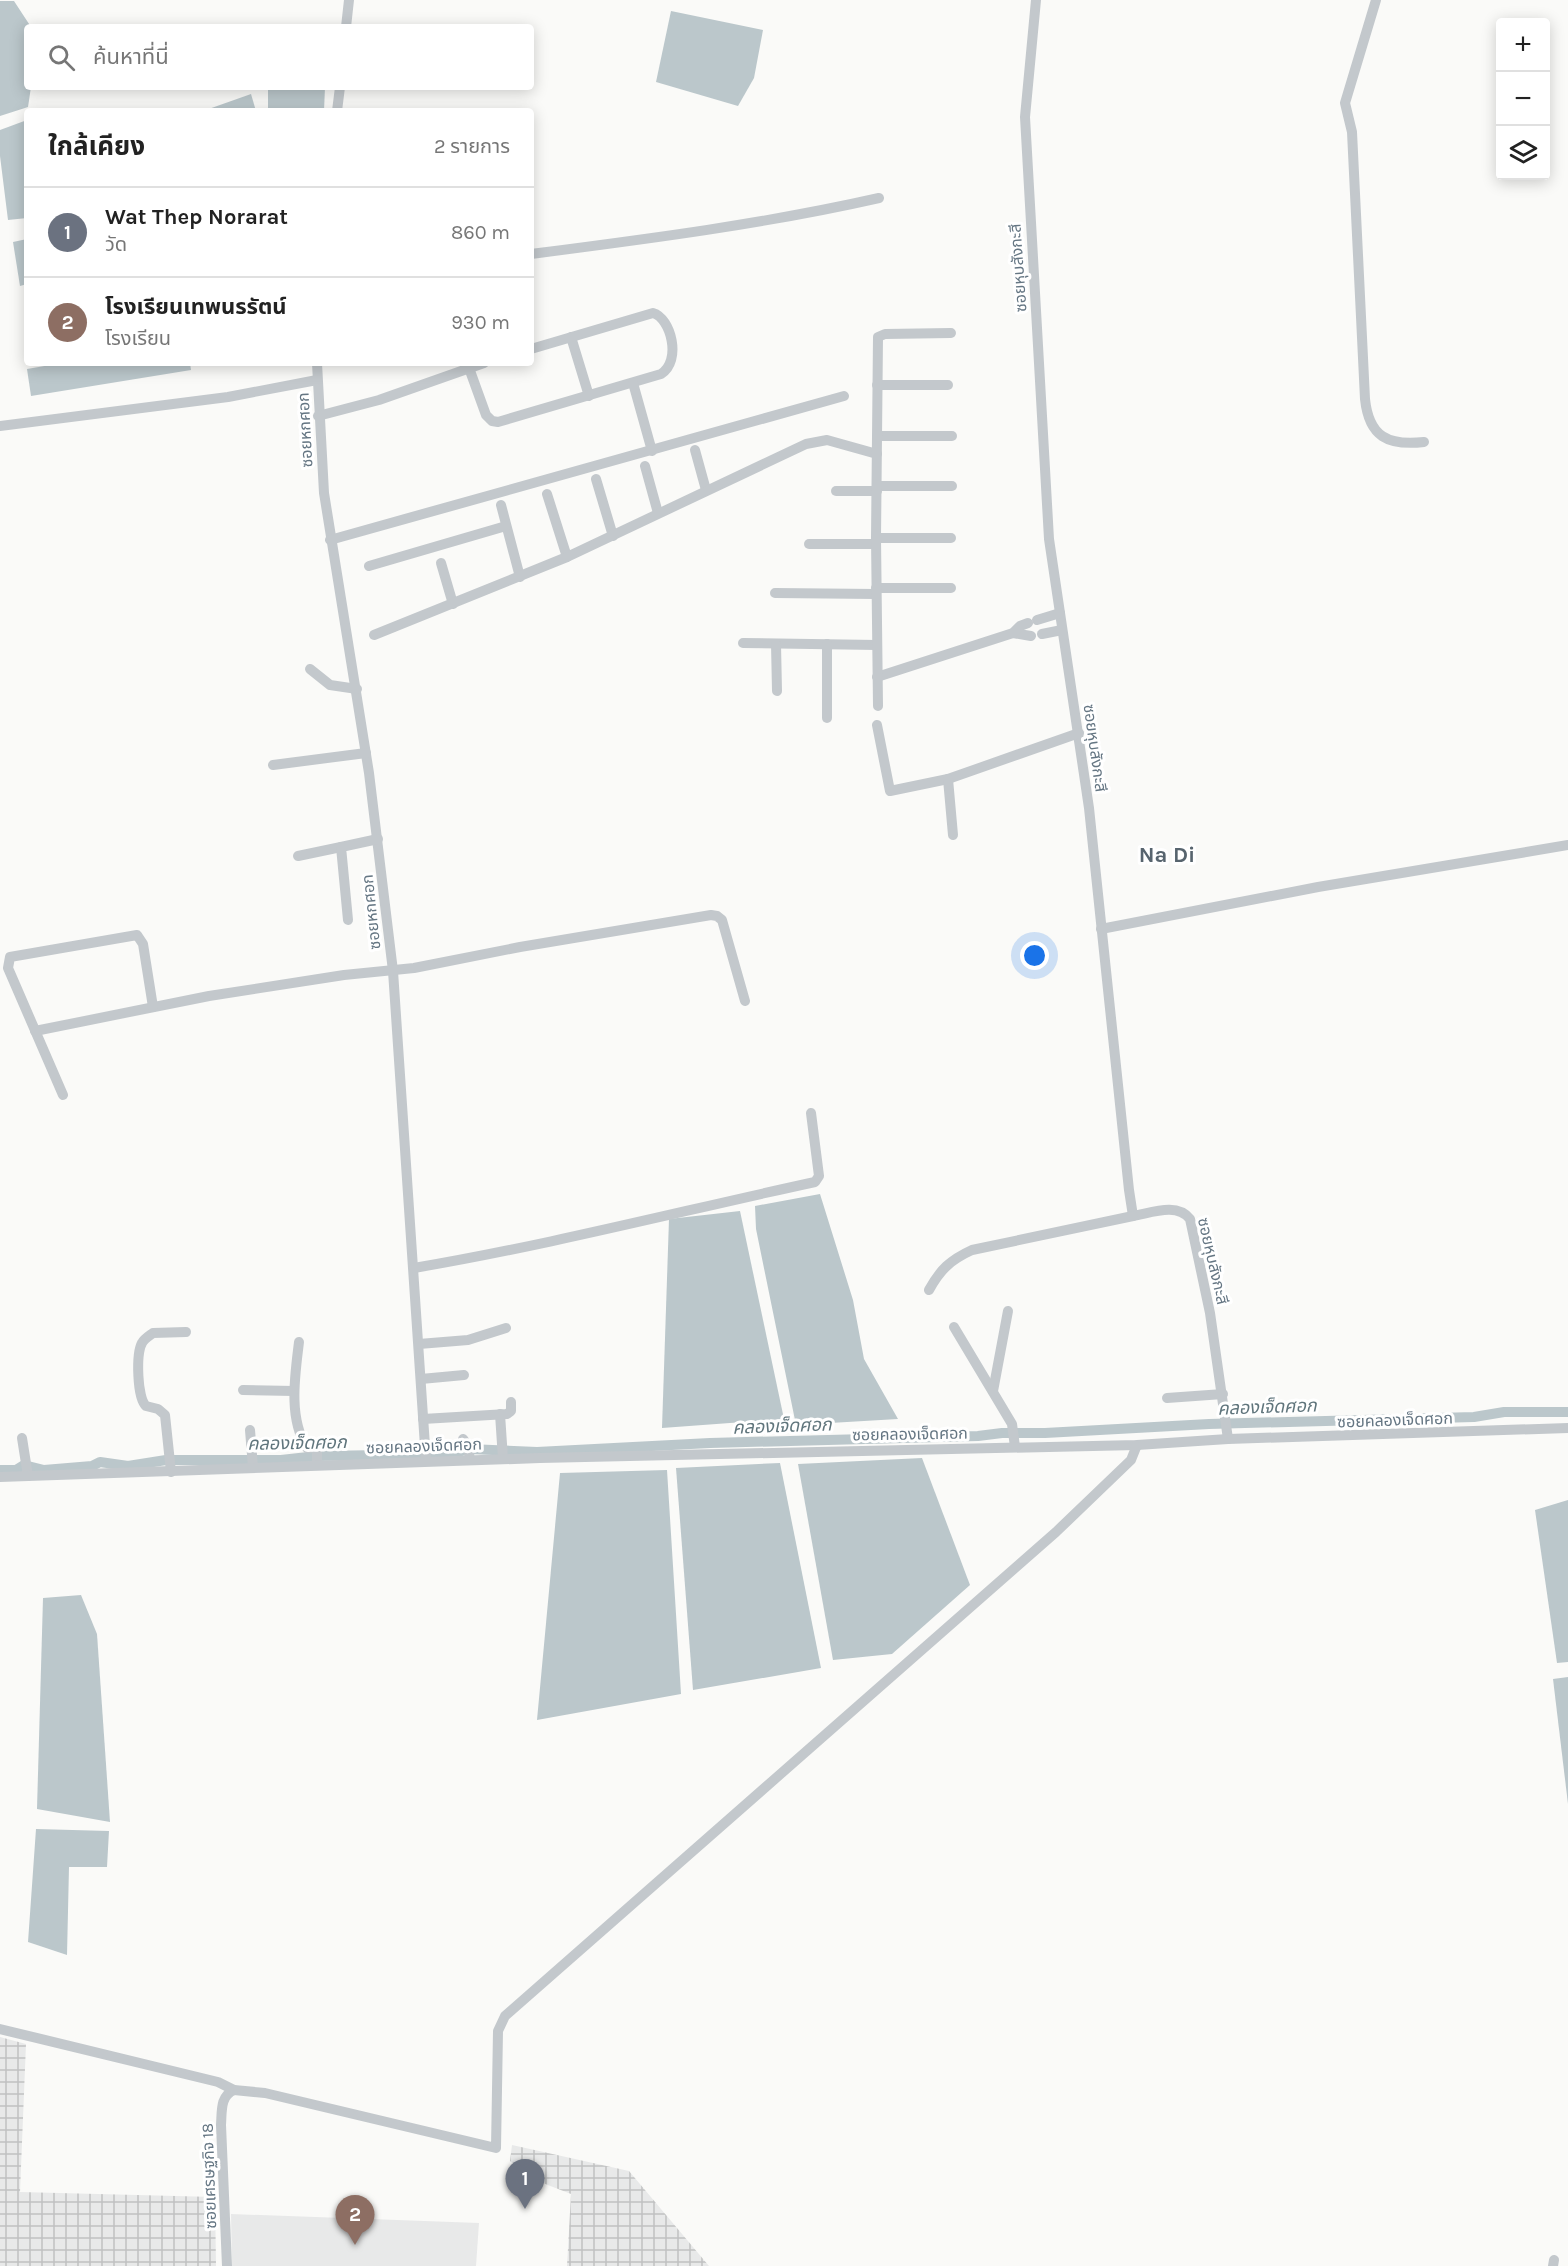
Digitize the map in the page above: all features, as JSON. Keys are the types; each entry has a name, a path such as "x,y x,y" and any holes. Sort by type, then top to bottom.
{"street":[{"path":"346,24 349,0"},
{"name":"ซอยหุบสังกะสี","path":"1035,0 1025,117 1046,492 1062,630 1108,928 1133,1215 1171,1209 1180,1210 1190,1219 1210,1313 1228,1436"},
{"path":"1376,0 1345,102 1352,132 1367,418 1375,432 1394,441 1424,442"},
{"path":"337,108 340,90"},
{"path":"534,254 744,225 826,211 879,198"},
{"path":"469,368 486,415 492,421 498,422 661,374 672,364 673,347 662,317 652,313 534,348"},
{"path":"878,706 876,541 877,385 880,335 951,333"},
{"path":"571,337 589,396"},
{"name":"ซอยหกศอก","path":"317,366 317,380 327,415 321,464 357,689 397,970 414,1268 428,1344 432,1417 426,1461"},
{"path":"327,415 475,366"},
{"path":"0,426 228,397 317,380"},
{"path":"633,383 652,451"},
{"path":"877,385 948,385"},
{"path":"334,539 844,396"},
{"path":"877,436 952,436"},
{"path":"374,635 567,557 806,444 817,441 834,441 877,454"},
{"path":"695,450 706,490"},
{"path":"645,466 658,513"},
{"path":"596,480 613,536"},
{"path":"836,491 952,486"},
{"path":"548,494 567,557"},
{"path":"501,505 520,577"},
{"path":"369,566 506,526"},
{"path":"809,544 951,538"},
{"path":"441,563 453,604"},
{"path":"775,594 951,588"},
{"path":"1013,633 1020,626 1060,613"},
{"path":"877,676 1013,633 1036,635 1062,630"},
{"path":"744,643 877,645"},
{"path":"776,644 777,691"},
{"path":"827,644 827,718"},
{"path":"310,669 330,686 357,689"},
{"path":"877,725 890,791 948,779 1078,733"},
{"path":"273,765 366,753"},
{"path":"948,779 953,835"},
{"path":"298,856 378,839"},
{"path":"1108,928 1318,887 1568,845"},
{"path":"341,847 348,920"},
{"path":"35,1031 153,1007 344,975 414,968 520,947 717,916 725,928 745,1001"},
{"path":"63,1095 8,968 8,960 14,956 137,935 143,944 153,1007"},
{"path":"414,1268 545,1244 815,1182 819,1176 812,1113"},
{"path":"929,1290 939,1271 955,1258 972,1250 1133,1215"},
{"path":"993,1391 1008,1311"},
{"path":"954,1327 993,1391 1015,1440"},
{"path":"428,1344 468,1340 506,1328"},
{"path":"170,1468 165,1415 158,1409 146,1406 140,1396 139,1352 141,1344 153,1333 186,1332"},
{"path":"299,1342 294,1391 303,1441 307,1448 317,1448 317,1459"},
{"path":"430,1378 464,1375"},
{"path":"243,1390 294,1391"},
{"path":"1167,1398 1222,1394"},
{"path":"432,1417 500,1414 511,1411 511,1402"},
{"path":"500,1414 502,1452"},
{"name":"ซอยคลองเจ็ดศอก","path":"0,1477 27,1473 253,1467 317,1459 426,1461 468,1450 502,1452 1015,1440 1137,1445 1228,1436 1568,1428"},
{"path":"250,1431 253,1467"},
{"path":"22,1438 22,1453 27,1473"},
{"path":"0,2029 218,2082 234,2090 266,2093 496,2148 498,2031 505,2016 1056,1532 1131,1460 1137,1445"},
{"name":"ซอยเศรษฐกิจ 18","path":"227,2266 221,2125 222,2103 228,2093 234,2090"}],"shaded area":[{"path":"0,1 14,1 29,24 24,24 24,90 31,90 28,107 0,116"},
{"path":"671,11 763,30 754,78 738,106 656,82"},
{"path":"268,90 325,90 324,108 268,108"},
{"path":"251,94 255,108 211,108"},
{"path":"24,121 24,218 8,220 0,156 0,130"},
{"path":"24,240 24,285 20,286 13,242"},
{"path":"44,366 190,366 191,370 31,396 27,369"},
{"path":"820,1194 853,1300 864,1359 898,1419 796,1425 756,1229 755,1206"},
{"path":"740,1211 784,1419 662,1428 669,1219"},
{"path":"922,1458 970,1585 892,1654 833,1660 798,1464"},
{"path":"780,1463 821,1668 693,1690 676,1468"},
{"path":"667,1470 681,1694 537,1720 560,1473"},
{"path":"1568,1500 1568,1662 1557,1663 1535,1510"},
{"path":"81,1595 97,1634 110,1822 37,1809 43,1598"},
{"path":"1568,1677 1568,1804 1553,1679"},
{"path":"36,1829 109,1831 107,1867 69,1867 67,1955 28,1942"},
{"path":"0,2037 26,2044 20,2192 215,2197 216,2266 0,2266"},
{"path":"512,2145 629,2171 709,2266 567,2266 571,2194 535,2180 510,2161"},
{"path":"231,2214 479,2223 476,2266 232,2266"}],"waterway":[{"name":"คลองเจ็ดศอก","path":"0,1470 16,1470 24,1465 44,1470 92,1466 100,1462 128,1466 166,1460 281,1460 317,1456 451,1454 469,1449 537,1452 710,1443 978,1436 1209,1424 1474,1417 1504,1412 1568,1412"}],"place":[{"name":"Wat Thep Norarat","path":"525,2209"},
{"name":"โรงเรียนเทพนรรัตน์","path":"355,2245"}],"district":[{"name":"Na Di","path":"1167,855"}]}
